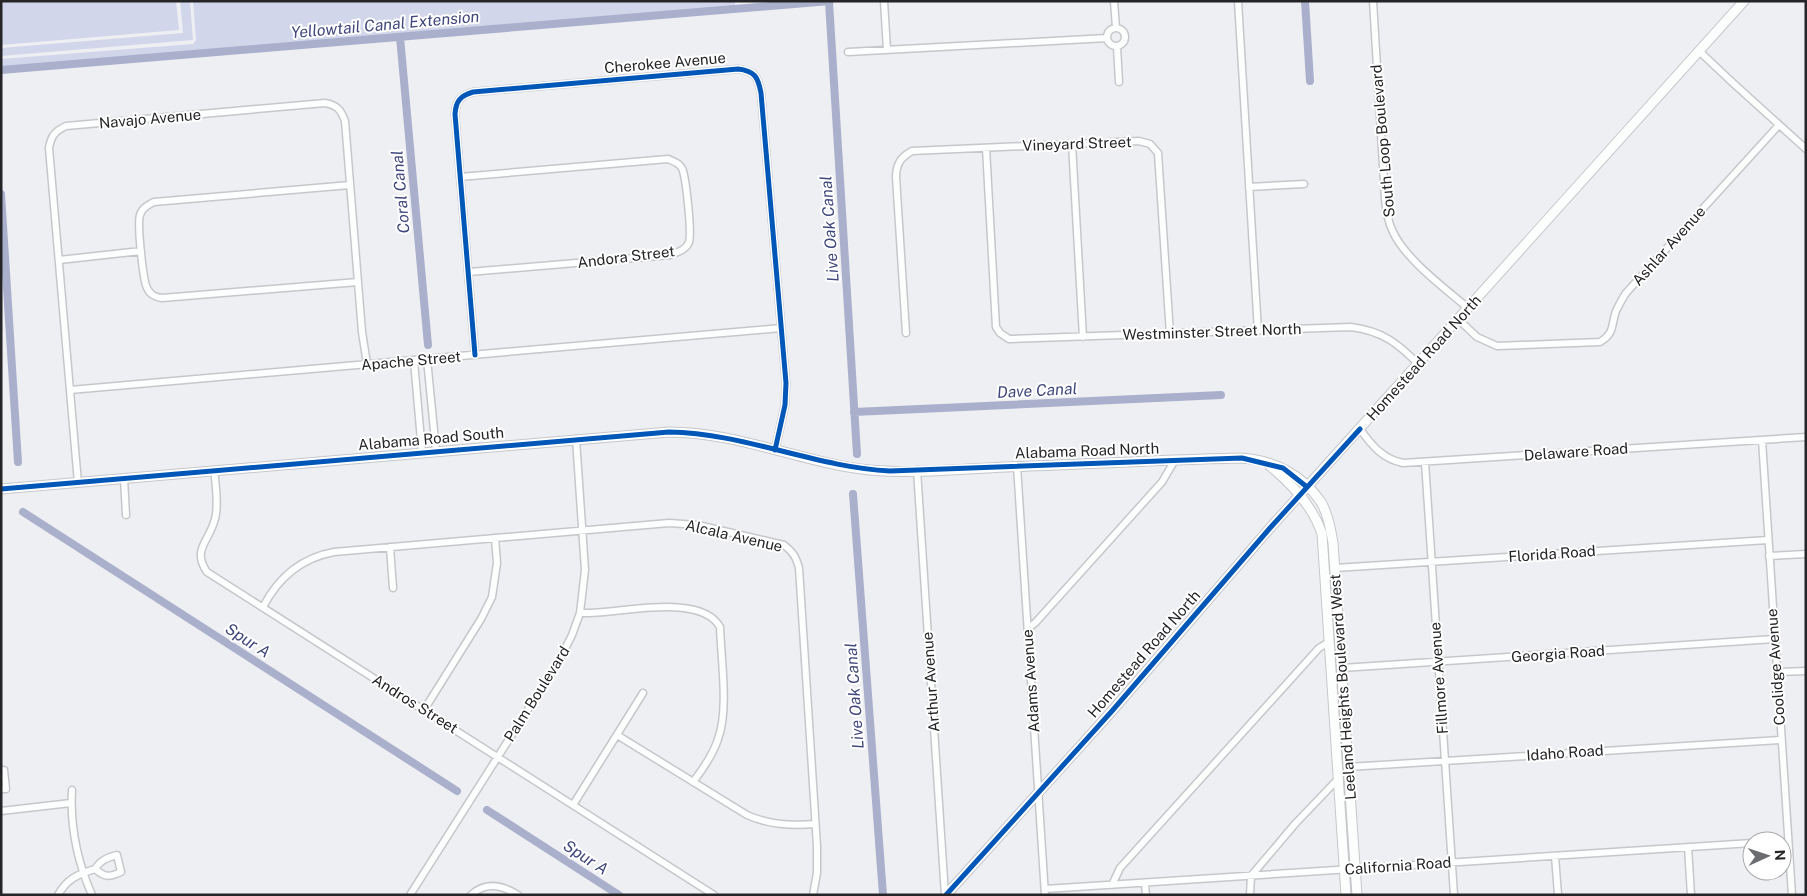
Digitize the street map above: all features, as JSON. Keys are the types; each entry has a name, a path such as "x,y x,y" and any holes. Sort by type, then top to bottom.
{"main road":[{"name":"Homestead Road North","path":"946,895 1163,654 1307,487 1419,365 1744,1"},
{"name":"Alabama Road South","path":"1,489 633,434 684,432 724,437 826,462 859,468"},
{"name":"Alabama Road North","path":"859,468 890,471 1242,458 1283,468 1307,487"},
{"name":"Alabama Road North","path":"1266,463 1286,478 1300,495"},
{"name":"Leeland Heights Boulevard West","path":"1307,487 1321,502 1333,543 1357,895"},
{"name":"Leeland Heights Boulevard West","path":"1300,495 1313,512 1322,534 1346,895"}],"street":[{"path":"884,1 887,50"},
{"path":"1114,1 1116,28"},
{"path":"1238,1 1258,331"},
{"name":"South Loop Boulevard","path":"1373,1 1385,199 1389,223 1408,254 1468,310"},
{"path":"1116,28 1122,30 1125,35 1123,44 1117,47 1112,46 1107,38 1108,32 1116,28"},
{"path":"848,52 1107,38"},
{"path":"1117,47 1119,82"},
{"path":"1700,51 1806,149"},
{"name":"Cherokee Avenue","path":"476,355 455,114 456,104 462,96 473,92 728,70 748,70 755,75 761,93 786,394 782,423 775,450"},
{"name":"Navajo Avenue","path":"78,482 49,148 50,139 56,131 66,126 325,103 333,105 341,111 345,122 358,282 367,364"},
{"name":"Ashlar Avenue","path":"1459,320 1477,336 1497,346 1600,342 1609,337 1617,309 1626,293 1779,125"},
{"name":"Vineyard Street","path":"906,332 896,177 896,169 902,156 912,150 1139,142 1150,144 1158,153 1170,334"},
{"path":"1072,144 1083,337"},
{"name":"Westminster Street North","path":"986,148 996,327 1000,333 1009,339 1341,327 1379,333 1405,350 1419,365"},
{"name":"Andora Street","path":"460,177 668,159 678,163 683,170 690,232 688,243 682,251 670,255 469,272"},
{"path":"1250,187 1304,184"},
{"path":"350,185 154,202 146,206 140,214 141,251 146,287 152,296 162,298 358,282"},
{"path":"59,260 141,251"},
{"name":"Apache Street","path":"70,390 781,328"},
{"path":"427,360 436,451"},
{"path":"414,361 422,452"},
{"name":"Delaware Road","path":"1360,429 1370,444 1383,455 1392,460 1403,462 1806,437"},
{"name":"Palm Boulevard","path":"410,895 560,659 572,635 580,613 585,570 576,439"},
{"name":"Coolidge Avenue","path":"1762,440 1781,740 1785,831"},
{"path":"1028,629 1162,482 1175,460"},
{"name":"Fillmore Avenue","path":"1425,462 1454,895"},
{"name":"Adams Avenue","path":"1017,466 1045,892"},
{"name":"Andros Street","path":"214,470 216,515 213,527 200,553 200,563 206,572 714,895"},
{"name":"Arthur Avenue","path":"917,470 946,895"},
{"path":"124,478 126,516"},
{"name":"Alcala Avenue","path":"263,607 277,585 294,568 314,557 334,552 646,524 680,523 698,525 784,545 792,551 797,559 799,568 815,824 817,873 813,895"},
{"path":"424,710 481,620 492,597 497,563 495,538"},
{"name":"Florida Road","path":"1335,568 1768,540"},
{"path":"390,547 392,588"},
{"path":"1769,556 1806,554"},
{"path":"580,613 679,607 700,611 715,619 720,627 723,718 719,738 714,750 693,782"},
{"name":"Georgia Road","path":"1342,668 1774,639"},
{"path":"1112,885 1115,877 1127,861 1318,648 1329,642"},
{"path":"1777,672 1806,671"},
{"path":"572,805 643,693"},
{"path":"617,735 731,806 758,820 786,825 815,824"},
{"name":"Idaho Road","path":"1348,768 1781,740"},
{"path":"1,771 4,770 6,789 1,789"},
{"path":"1250,895 1251,876 1295,824 1338,779"},
{"path":"72,790 71,803 74,834 82,873 92,895"},
{"path":"1,802 2,811 71,803"},
{"name":"California Road","path":"1045,892 1112,885 1742,844"},
{"path":"1688,848 1691,895"},
{"path":"1555,856 1558,895"},
{"path":"58,895 69,879 96,869"},
{"name":"Coolidge Avenue","path":"1790,881 1792,895"},
{"path":"1145,884 1146,895"},
{"path":"471,895 483,887 490,886 506,888 518,895"}],"shaded area":[{"path":"1,1 176,1 179,30 1,45"},
{"path":"180,1 190,1 193,40 1,56 1,48 183,33"},
{"path":"193,1 735,1 735,12 1,73 1,59 193,44 196,40"}],"waterway":[{"name":"Yellowtail Canal Extension","path":"1,70 830,1"},
{"path":"1305,1 1310,81"},
{"name":"Live Oak Canal","path":"829,2 857,454"},
{"name":"Coral Canal","path":"400,37 428,345"},
{"path":"1,194 18,462"},
{"name":"Dave Canal","path":"854,412 1221,395"},
{"name":"Live Oak Canal","path":"853,494 883,895"},
{"name":"Spur A","path":"23,512 457,791"},
{"name":"Spur A","path":"487,810 619,895"}],"cycle path":[{"path":"475,355 455,114 456,106 460,100 465,95 473,92 738,69 748,71 757,79 761,93 786,383 785,405 775,450"},
{"path":"946,895 1112,711 1270,528 1360,429"},
{"path":"1,489 669,432 724,438 834,463 890,471 1242,458 1283,468 1307,487"}]}
